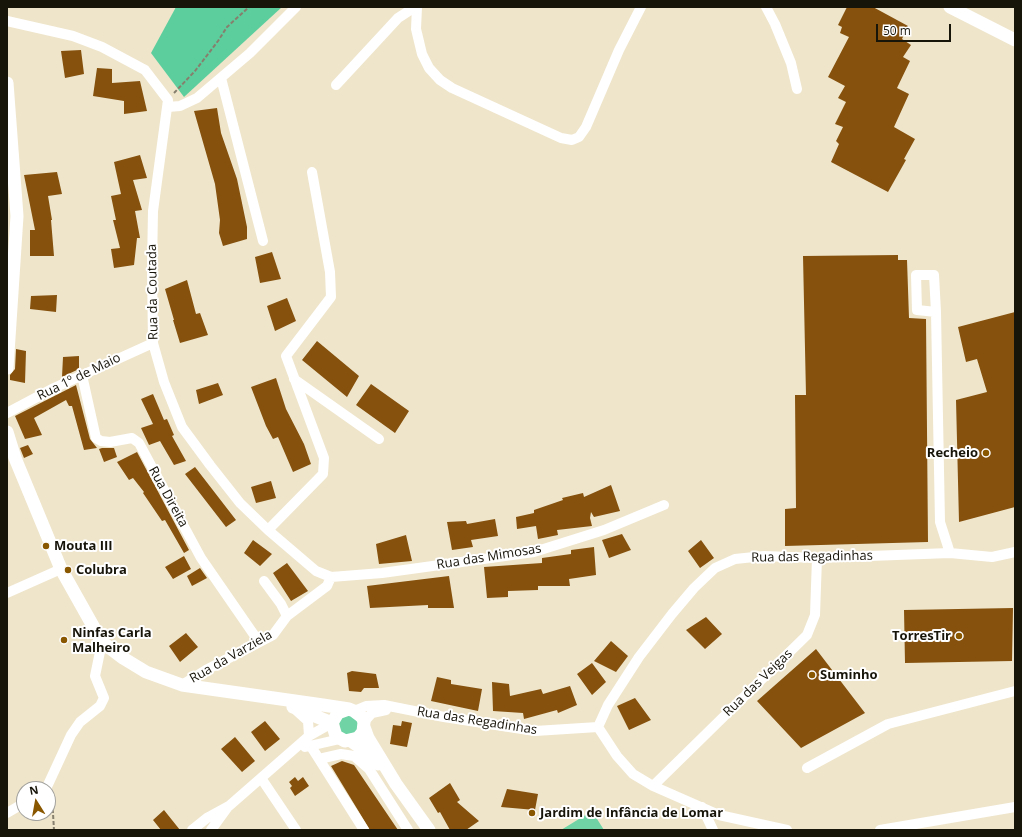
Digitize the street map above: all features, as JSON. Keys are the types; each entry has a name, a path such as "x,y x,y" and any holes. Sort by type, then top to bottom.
{"main road":[{"path":"950,7 1015,40"},
{"path":"7,83 11,175 17,216 7,368"},
{"path":"7,432 14,458 62,569 102,642 123,658 146,672 182,686 352,710 359,714 371,742 396,784 429,830"},
{"path":"262,698 291,706 332,723"},
{"path":"352,710 338,713 332,723 334,733 373,758 396,784"},
{"path":"346,740 358,738 363,732 364,725"}],"street":[{"path":"7,21 73,36 102,47 145,70 168,103 180,106 197,98 221,78 250,53 296,7"},
{"path":"416,7 416,29 422,54 429,68 440,80 452,88 561,138 572,140 579,137 586,127 619,50 641,7"},
{"path":"336,85 398,18 416,7"},
{"path":"766,7 791,62 797,89"},
{"path":"221,78 263,241"},
{"name":"Rua da Coutada","path":"168,103 153,211 153,343 164,382 182,427 240,503 268,530 316,571 331,577"},
{"path":"268,530 323,474 324,458 286,356 331,297 330,272 312,172"},
{"path":"936,312 940,522 950,553"},
{"name":"Rua 1º de Maio","path":"7,413 54,388 153,343"},
{"name":"Rua Direita","path":"82,375 96,438 101,441 110,442 132,438 139,443 202,558 259,642"},
{"path":"294,379 378,439"},
{"name":"Rua das Mimosas","path":"331,577 390,572 534,552 604,530 664,505"},
{"name":"Rua das Regadinhas","path":"352,710 366,706 384,705 400,709 535,731 598,727 608,705 639,657 690,593 715,568 735,559 764,556 817,558 950,553 992,557 1015,552"},
{"name":"Rua das Veigas","path":"653,786 807,636 816,615 817,558"},
{"path":"7,593 62,569"},
{"name":"Rua da Varziela","path":"182,686 206,670 273,635 287,616 327,586 331,577"},
{"path":"264,581 281,604 287,616"},
{"path":"53,781 71,735 80,722 100,706 104,698 95,676 102,642"},
{"path":"807,768 888,724 1015,690"},
{"path":"291,706 308,721 309,740 319,759 364,830"},
{"name":"Rua das Regadinhas","path":"364,725 372,713 384,710 400,709"},
{"path":"211,830 229,806 294,750 332,723"},
{"path":"598,727 617,756 633,774 653,786 719,815 787,830"},
{"path":"309,740 346,740"},
{"path":"319,759 341,754 354,756 369,769 408,830"},
{"path":"261,778 296,830"},
{"path":"192,830 207,818 229,806"},
{"path":"880,830 1015,807"},
{"path":"7,813 16,808"},
{"path":"702,808 713,830"}],"path":[{"path":"168,103 218,41 227,26 249,7"}],"green space":[{"path":"176,7 282,7 184,97 151,53"},
{"path":"343,716 352,716 359,723 356,732 346,735 340,732 339,721"},
{"path":"592,811 604,830 561,830"}],"building":[{"path":"847,7 873,7 908,26 902,39 911,45 903,57 910,61 897,88 909,94 894,127 915,139 904,159 906,160 888,192 831,162 839,144 836,141 843,127 835,124 846,102 838,98 845,86 828,77 849,37 840,33 842,27 838,25"},
{"path":"81,50 84,74 65,78 61,51"},
{"path":"97,68 112,69 112,83 140,81 147,111 124,114 124,101 93,96"},
{"path":"217,108 221,133 237,179 247,227 247,239 223,246 219,233 220,220 215,184 194,111"},
{"path":"140,155 147,178 133,180 142,210 135,211 140,238 137,238 134,265 114,268 111,249 120,248 113,220 116,220 111,196 121,194 114,162"},
{"path":"57,172 62,194 48,196 52,220 54,256 30,256 30,230 35,230 24,175"},
{"path":"272,252 281,279 260,283 255,257"},
{"path":"898,255 898,260 907,260 909,318 926,319 928,542 785,546 785,509 796,508 795,395 806,395 803,256"},
{"path":"187,280 196,314 200,313 208,335 180,343 165,289"},
{"path":"57,295 56,312 30,309 31,296"},
{"path":"287,298 296,321 275,331 267,306"},
{"name":"Recheio","path":"1015,312 1015,507 959,522 956,400 987,392 977,359 966,362 958,327"},
{"path":"317,341 359,376 347,397 302,360"},
{"path":"16,349 26,351 25,383 10,380 10,375 15,369"},
{"path":"79,356 79,369 62,377 63,357"},
{"path":"276,378 286,409 304,444 311,464 293,472 278,437 273,439 266,426 251,387"},
{"path":"218,383 223,395 199,404 196,390"},
{"path":"371,384 409,411 395,433 356,405"},
{"path":"76,385 90,439 97,448 84,450 72,406 69,406 66,400 34,418 42,435 25,439 15,416"},
{"path":"153,394 164,420 167,419 174,435 172,436 186,461 174,465 160,441 149,445 141,428 153,424 141,399"},
{"path":"28,445 33,454 24,458 20,448"},
{"path":"114,448 117,457 104,462 99,449"},
{"path":"137,452 189,550 184,553 165,520 162,521 143,493 144,492 133,478 129,480 117,462"},
{"path":"195,467 236,520 226,527 185,474"},
{"path":"271,481 276,498 256,503 251,487"},
{"path":"611,485 620,511 594,517 591,512 590,518 592,526 557,530 558,535 538,539 536,526 517,529 516,517 534,513 534,510 563,500 562,498 583,493 584,497"},
{"path":"495,519 498,536 471,540 473,547 452,550 447,522 466,521 467,524"},
{"path":"622,534 631,550 609,558 602,540"},
{"path":"406,535 412,561 379,564 376,544"},
{"path":"253,540 272,554 260,566 244,553"},
{"path":"701,540 714,558 700,568 688,551"},
{"path":"594,547 596,575 569,579 570,586 538,586 538,590 508,591 508,597 487,598 484,567 542,563 542,558 571,554 571,550"},
{"path":"184,556 191,569 173,579 165,567"},
{"path":"287,563 308,591 291,601 273,573"},
{"path":"200,568 207,578 192,586 187,576"},
{"path":"449,576 454,608 428,608 428,605 370,608 367,586"},
{"name":"TorresTir","path":"1013,608 1012,661 905,663 904,610"},
{"path":"706,617 722,634 705,649 686,630"},
{"path":"186,633 198,647 180,662 169,646"},
{"path":"611,641 628,656 616,672 594,661"},
{"name":"Suminho","path":"816,649 865,713 801,748 757,701"},
{"path":"592,663 606,682 592,695 577,674"},
{"path":"352,671 376,674 379,688 364,688 361,692 349,691 347,673"},
{"path":"437,677 451,680 451,684 482,689 478,711 431,701"},
{"path":"492,682 509,684 510,696 541,689 543,694 570,686 577,705 558,713 557,710 524,719 523,713 493,711"},
{"path":"635,698 651,720 629,730 617,706"},
{"path":"265,721 280,739 265,751 251,732"},
{"path":"402,721 412,723 407,747 390,744 393,725 401,726"},
{"path":"235,737 255,761 242,772 221,749"},
{"path":"342,761 354,765 398,830 370,830 331,766"},
{"path":"295,777 298,781 303,777 309,786 295,796 290,788 292,786 289,782"},
{"path":"450,783 460,800 457,802 479,821 466,830 450,830 440,812 438,813 429,798"},
{"path":"507,789 538,794 535,810 501,807"},
{"path":"164,810 180,830 161,830 153,820"}],"place":[{"name":"Recheio","path":"986,453"},
{"name":"Mouta III","path":"46,546"},
{"name":"Colubra","path":"68,570"},
{"name":"TorresTir","path":"959,636"},
{"name":"Ninfas Carla Malheiro","path":"64,640"},
{"name":"Suminho","path":"812,675"},
{"name":"Jardim de Infância de Lomar","path":"532,813"}]}
